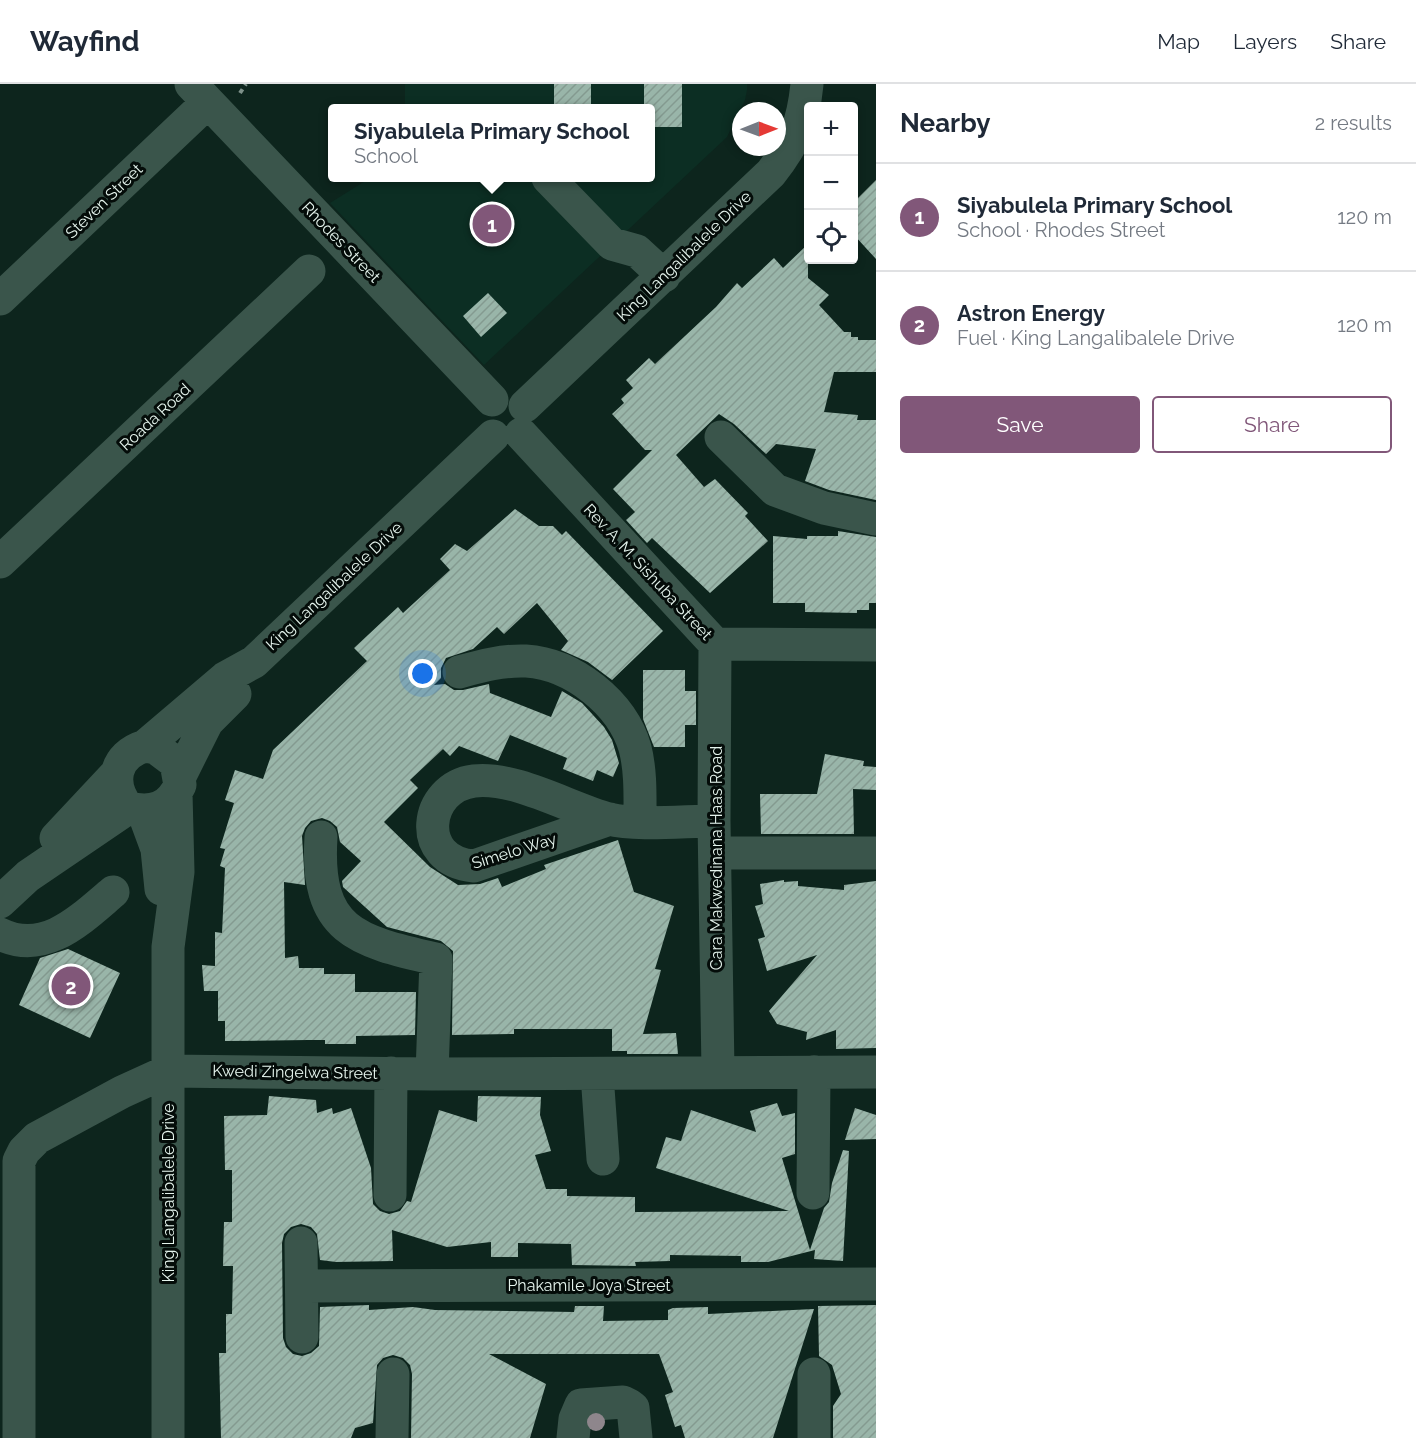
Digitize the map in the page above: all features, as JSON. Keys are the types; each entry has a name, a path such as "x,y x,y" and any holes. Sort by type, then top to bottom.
{"street":[{"name":"King Langalibalele Drive","path":"145,746 225,678 254,662 513,426 761,183 792,146 800,124 807,84"},
{"name":"Steven Street","path":"0,299 199,93"},
{"name":"Rhodes Street","path":"199,93 492,400 485,408 483,418 486,429 513,426"},
{"path":"553,182 612,244 637,251 664,276"},
{"name":"Roada Road","path":"0,562 309,271"},
{"name":"Rev. A. M. Sishuba Street","path":"513,426 716,644 876,645"},
{"path":"721,437 775,490 824,508 876,519"},
{"name":"Cara Makwedinana Haas Road","path":"716,644 715,837 718,1071"},
{"path":"459,672 484,665 528,661 561,670 589,686 612,707 634,747 640,791 625,820"},
{"name":"King Langalibalele Drive","path":"168,947 178,872 178,785 207,722 246,683 254,662"},
{"path":"28,876 42,852 115,775 130,752 145,746 169,756 176,763 178,785 156,810 136,809 120,798 115,775"},
{"name":"Simelo Way","path":"625,820 474,866 463,865 442,855 435,844 432,832 432,820 446,796 458,785 475,780 497,782 546,795 625,820 715,837 876,853"},
{"name":"King Langalibalele Drive","path":"136,809 157,849 168,947 168,1438"},
{"path":"0,902 28,876 136,809"},
{"path":"321,837 319,863 323,892 342,921 358,936 376,945 436,959 432,1074"},
{"path":"0,934 13,941 27,942 49,937 71,927 113,892"},
{"name":"Kwedi Zingelwa Street","path":"19,1438 19,1161 24,1151 37,1138 122,1092 168,1071 432,1074 876,1072"},
{"path":"813,1193 814,1072"},
{"path":"390,1196 391,1073"},
{"path":"597,1074 603,1160"},
{"path":"301,1244 302,1338"},
{"name":"Phakamile Joya Street","path":"302,1286 876,1284"},
{"path":"392,1438 393,1374"},
{"path":"814,1374 814,1438"},
{"path":"573,1438 578,1410 581,1404 589,1402 629,1405 633,1408 636,1438"}],"shaded area":[{"path":"405,84 747,84 744,102 732,102 732,127 727,137 484,365 330,203 364,182 655,182 655,104 405,104"}],"building":[{"path":"554,84 591,84 591,104 554,104"},
{"path":"644,84 682,84 682,127 655,127 655,104 644,104"},
{"path":"876,180 876,259 858,239 858,198"},
{"path":"804,248 804,264 808,264 808,278 829,295 819,305 844,332 851,332 851,337 858,337 858,340 876,340 876,372 834,372 824,412 858,415 857,420 876,420 876,500 829,490 805,481 816,449 776,444 766,454 734,424 719,414 676,455 704,487 715,479 748,513 745,516 768,541 710,593 652,538 647,543 626,520 635,512 613,489 652,450 645,450 612,414 624,403 621,399 633,388 626,380 649,358 655,364 716,307 737,283 742,288 774,258 783,268"},
{"path":"488,293 507,313 481,337 463,316"},
{"path":"515,509 539,526 553,526 562,535 566,531 663,631 612,680 588,662 561,650 568,641 537,603 504,634 497,627 473,649 446,658 441,668 441,678 434,685 445,684 454,690 463,690 489,684 490,693 551,717 562,691 582,703 604,727 612,740 619,763 613,777 597,770 593,781 563,769 567,758 510,735 498,761 459,746 450,756 443,749 410,780 418,788 384,822 430,867 458,885 480,884 498,878 502,887 546,869 544,865 618,840 634,892 674,906 655,969 661,970 643,1034 676,1033 678,1054 627,1054 627,1051 612,1051 612,1029 514,1029 514,1034 452,1035 453,951 441,941 387,927 343,887 342,881 361,861 340,842 337,827 322,818 311,821 302,836 305,885 284,882 285,958 298,956 299,968 324,968 324,974 355,974 355,992 416,992 415,1035 356,1036 356,1044 325,1044 325,1040 225,1041 225,1021 218,1021 218,991 204,991 202,965 215,966 215,932 222,933 225,868 220,866 225,849 220,848 234,803 225,800 235,770 263,779 273,750 367,661 354,648 398,607 403,613 450,570 440,559 455,544 467,551"},
{"path":"838,531 876,537 876,603 869,603 869,610 857,610 857,613 805,612 805,603 773,603 773,536 807,539 807,536 838,536"},
{"path":"643,670 685,670 685,691 696,691 696,725 685,725 685,747 654,747 643,719"},
{"path":"825,754 864,761 863,766 876,767 876,790 853,789 854,834 761,834 760,794 817,794"},
{"path":"784,880 784,882 798,881 798,886 844,890 844,885 876,881 876,1048 836,1049 836,1030 806,1040 807,1032 777,1024 769,1011 817,955 767,971 758,939 765,937 755,906 763,904 760,884"},
{"path":"68,949 120,973 90,1038 19,1005 40,958"},
{"path":"269,1096 316,1100 317,1113 332,1108 333,1114 351,1108 371,1168 373,1204 380,1211 389,1214 400,1211 407,1201 411,1202 439,1110 477,1122 478,1096 541,1097 540,1115 551,1151 535,1155 546,1189 567,1189 567,1196 635,1197 635,1212 789,1211 656,1168 666,1137 681,1141 691,1110 756,1132 750,1111 777,1103 782,1116 795,1113 795,1154 782,1158 810,1250 824,1208 829,1202 832,1183 843,1150 849,1151 843,1261 814,1259 815,1250 768,1262 741,1262 741,1256 670,1255 670,1261 635,1262 636,1266 572,1265 571,1244 518,1243 518,1257 491,1257 491,1242 447,1247 392,1230 393,1261 336,1262 320,1260 317,1234 311,1227 301,1224 291,1227 284,1234 282,1243 283,1338 286,1347 293,1354 302,1356 311,1353 319,1346 320,1307 369,1305 369,1310 413,1307 435,1310 574,1312 575,1306 604,1306 603,1321 668,1320 668,1310 673,1308 708,1307 708,1314 814,1309 773,1438 685,1438 681,1425 675,1427 665,1395 673,1392 659,1354 489,1354 546,1384 530,1438 411,1438 412,1374 410,1365 403,1358 393,1355 383,1358 377,1365 373,1423 355,1428 351,1438 221,1438 219,1353 226,1353 226,1314 232,1314 233,1266 223,1266 224,1222 232,1222 232,1170 225,1170 224,1116 267,1115"},
{"path":"855,1108 876,1115 876,1139 845,1140"},
{"path":"876,1305 876,1438 833,1438 833,1406 841,1394 832,1365 819,1356 818,1306"}],"place":[{"name":"Siyabulela Primary School","path":"492,224"},
{"name":"Astron Energy","path":"71,986"}]}
